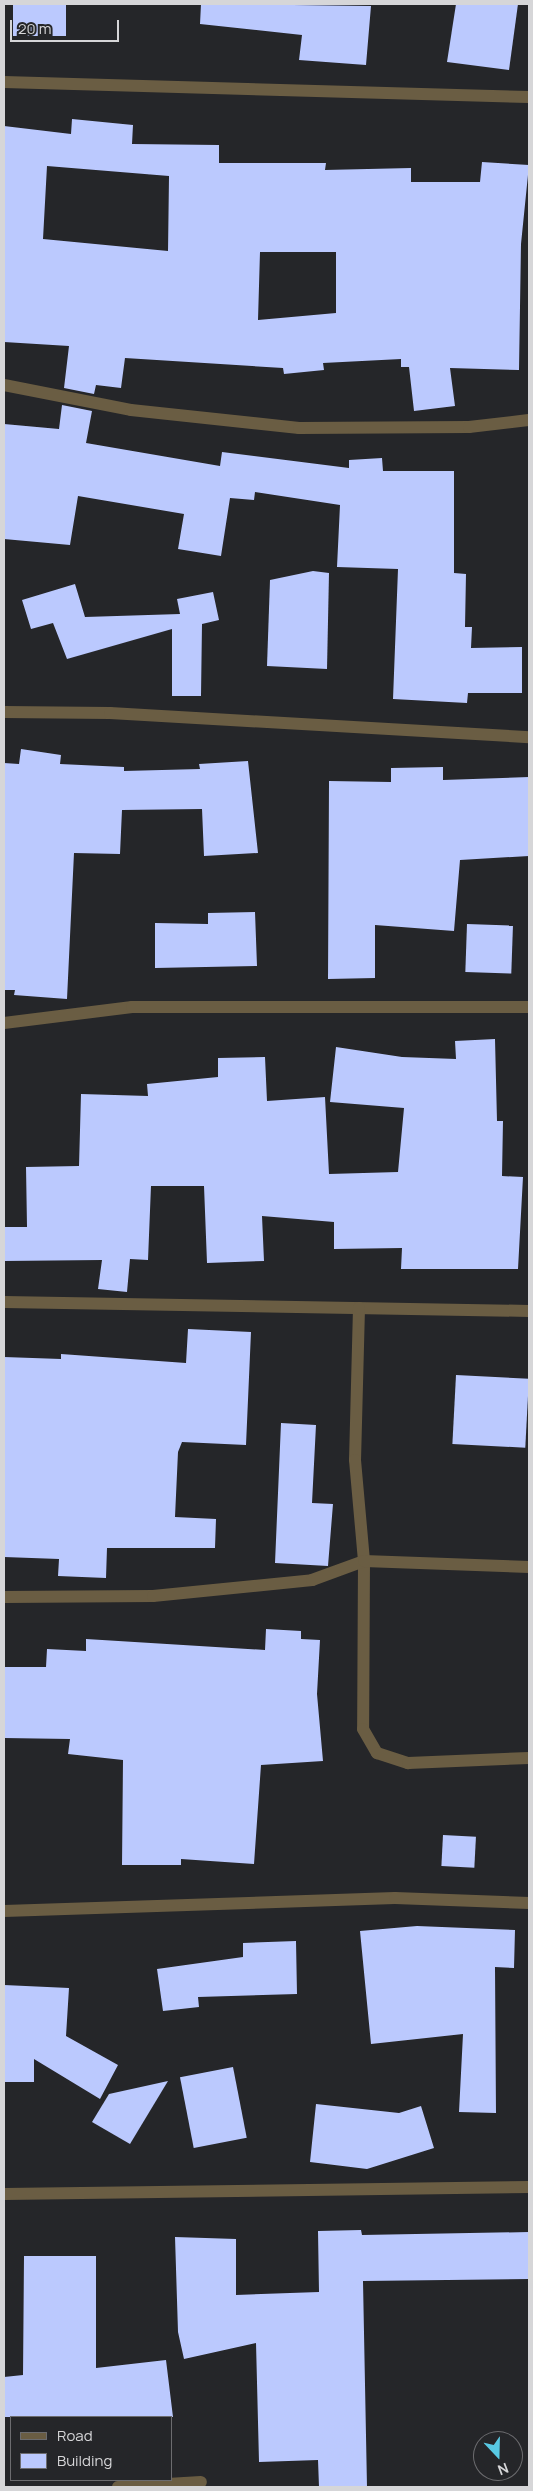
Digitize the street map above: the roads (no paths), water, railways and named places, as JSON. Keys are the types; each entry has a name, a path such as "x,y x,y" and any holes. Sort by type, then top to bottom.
{"street":[{"path":"4,82 529,97"},
{"path":"4,385 131,410 299,428 469,427 529,420"},
{"path":"4,712 110,712 529,737"},
{"path":"4,1024 132,1007 529,1007"},
{"path":"4,1302 529,1310"},
{"path":"359,1308 355,1460 364,1561 362,1729 377,1753 408,1763 529,1758"},
{"path":"4,1596 153,1596 312,1580 364,1561 529,1567"},
{"path":"4,1911 395,1898 529,1903"},
{"path":"4,2194 529,2187"},
{"path":"118,2487 201,2482"}]}
